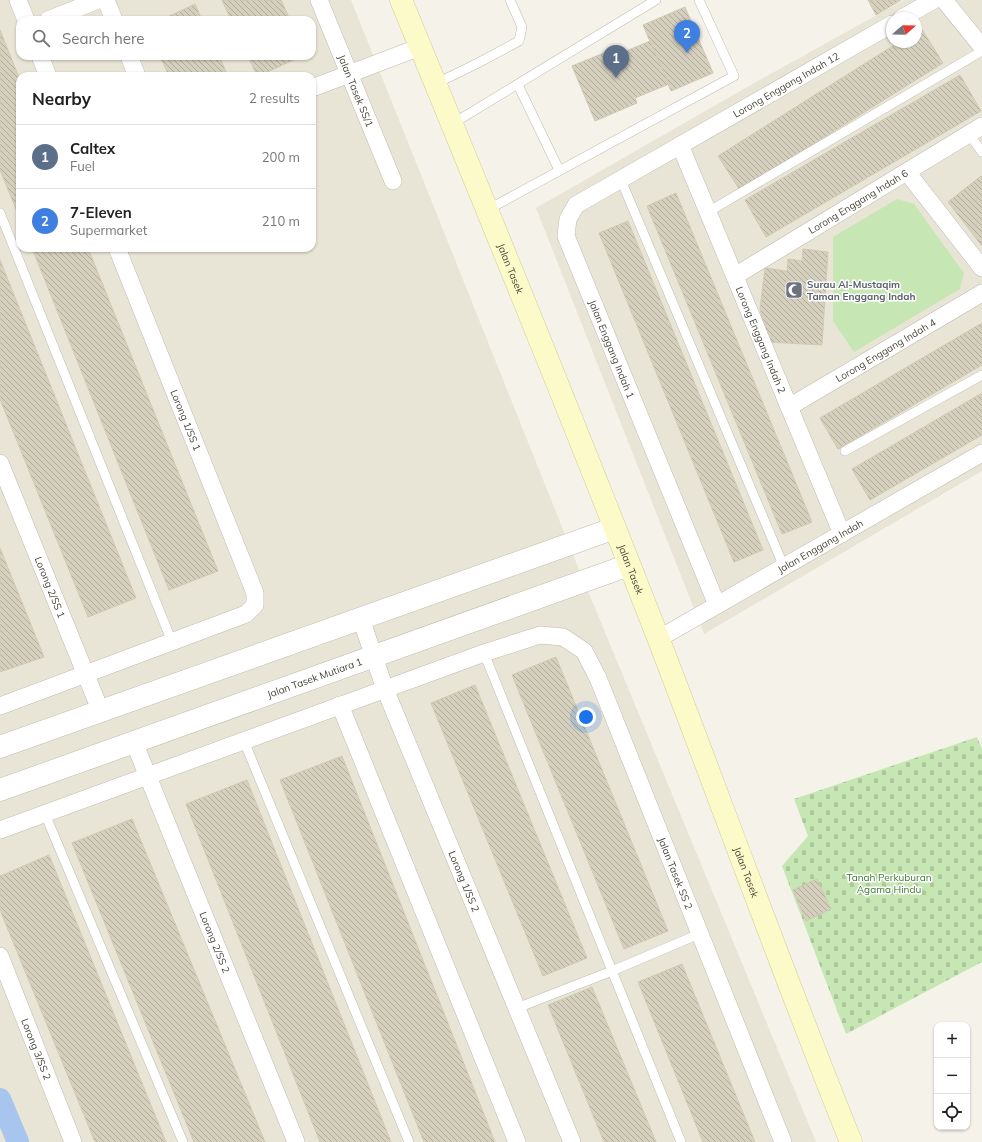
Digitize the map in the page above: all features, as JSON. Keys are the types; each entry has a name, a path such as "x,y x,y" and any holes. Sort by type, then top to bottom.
{"main road":[{"name":"Jalan Tasek","path":"403,0 420,47 615,528 851,1142"}],"street":[{"path":"18,0 24,16"},
{"path":"58,16 98,0"},
{"path":"106,0 112,16"},
{"name":"Jalan Tasek SS/1","path":"318,0 393,181"},
{"path":"913,12 934,0"},
{"path":"944,0 982,47"},
{"name":"Lorong Enggang Indah 12","path":"680,145 886,27"},
{"path":"316,86 420,47"},
{"path":"42,60 46,72"},
{"path":"130,60 135,72"},
{"name":"Lorong Enggang Indah 6","path":"735,276 975,130"},
{"name":"Jalan Enggang Indah 1","path":"680,145 576,205 568,219 566,236 717,605"},
{"name":"Lorong Enggang Indah 2","path":"680,145 842,534"},
{"path":"907,172 982,268"},
{"name":"Lorong 1/SS 1","path":"119,252 255,593 255,605 246,614 172,642"},
{"name":"Lorong Enggang Indah 4","path":"789,407 982,293"},
{"name":"Jalan Enggang Indah","path":"658,639 982,453"},
{"name":"Lorong 2/SS 1","path":"0,463 101,712"},
{"path":"0,747 615,528"},
{"name":"Jalan Tasek Mutiara 1","path":"0,790 629,564"},
{"name":"Lorong 1/SS 2","path":"360,619 385,689 572,1142"},
{"name":"Jalan Tasek SS 2","path":"484,653 540,634 563,638 584,651 598,678 783,1142"},
{"path":"0,706 172,642"},
{"path":"0,830 484,653"},
{"path":"340,706 517,1142"},
{"name":"Lorong 2/SS 2","path":"134,742 296,1142"},
{"name":"Lorong 3/SS 2","path":"0,956 73,1142"}],"lane":[{"path":"435,84 518,41 522,27 510,0"},
{"path":"452,124 656,0"},
{"path":"487,210 734,76 699,0"},
{"path":"708,212 982,51"},
{"path":"518,85 559,170"},
{"path":"975,130 982,152"},
{"path":"620,180 784,567"},
{"path":"0,213 172,642"},
{"path":"845,451 982,375"},
{"path":"484,653 681,1142"},
{"path":"244,741 409,1142"},
{"path":"45,814 183,1142"},
{"path":"517,1008 612,971 700,934"}],"shaded area":[{"path":"0,0 351,0 578,567 816,1142 0,1142"},
{"path":"904,0 982,0 982,471 704,634 536,208 756,82"}],"green space":[{"path":"897,199 914,204 964,273 960,289 854,352 833,321 833,237"},
{"name":"Tanah Perkuburan Agama Hindu","path":"977,737 982,749 982,962 846,1034 782,866 808,836 794,799"}],"building":[{"path":"222,0 281,0 288,16 229,16"},
{"path":"868,0 901,0 876,15"},
{"path":"195,4 200,16 170,16"},
{"path":"685,7 713,73 671,91 643,25"},
{"path":"0,30 17,72 16,209 0,170"},
{"path":"922,30 943,63 740,190 718,156 889,48 922,48"},
{"path":"650,41 669,84 635,98 637,103 595,121 572,66 616,48 619,54"},
{"path":"162,60 221,60 226,72 167,72"},
{"path":"250,60 293,60 268,72 255,72"},
{"path":"960,75 981,111 766,237 745,200"},
{"path":"981,176 982,177 982,246 948,202"},
{"path":"676,193 812,522 782,534 647,206"},
{"path":"628,221 763,550 734,562 599,233"},
{"name":"Surau Al-Mustaqim Taman Enggang Indah","path":"803,249 828,252 822,345 768,342 760,309 765,268 787,271 788,259 802,261"},
{"path":"34,252 90,252 218,571 169,590"},
{"path":"0,260 136,598 88,617 0,399"},
{"path":"982,323 982,365 838,449 820,418"},
{"path":"982,393 982,435 870,500 852,469"},
{"path":"0,548 44,657 0,672"},
{"path":"556,657 668,931 624,949 512,675"},
{"path":"475,685 587,958 543,976 431,703"},
{"path":"342,756 495,1142 424,1142 280,780"},
{"path":"247,780 391,1142 320,1142 186,804"},
{"path":"132,819 265,1142 194,1142 72,843"},
{"path":"49,855 166,1142 95,1142 0,910 0,876"},
{"path":"817,879 831,909 806,921 793,890"},
{"path":"682,964 755,1142 703,1142 638,982"},
{"path":"592,987 656,1142 604,1142 548,1005"}],"waterway":[{"path":"0,1099 18,1142"}],"place":[{"name":"7-Eleven","path":"687,53"},
{"name":"Caltex","path":"616,78"},
{"name":"Surau Al-Mustaqim Taman Enggang Indah","path":"794,290"}]}
